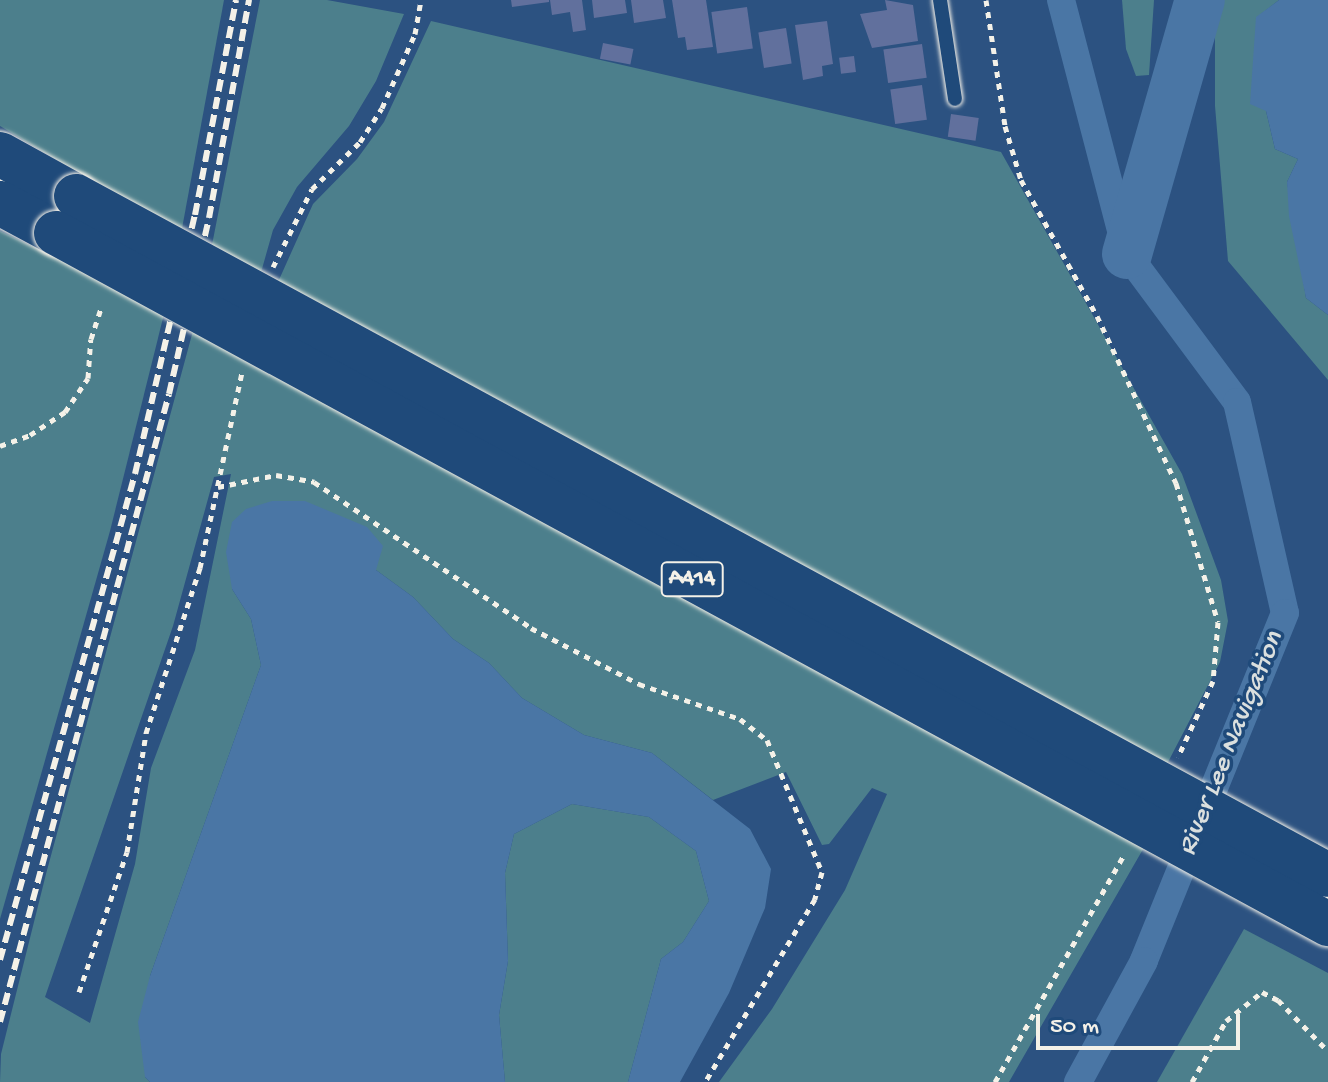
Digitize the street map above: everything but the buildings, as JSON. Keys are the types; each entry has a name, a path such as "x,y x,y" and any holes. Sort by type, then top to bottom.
{"highway":[{"name":"A414","path":"0,154 1328,875"},
{"name":"A414","path":"0,203 1328,924"}],"lane":[{"path":"940,0 955,99"}],"path":[{"path":"273,270 312,189 360,142 382,108 415,34 421,0"},
{"path":"986,0 1005,126 1021,180 1097,316 1176,483 1196,541 1218,622 1219,655 1204,710"},
{"path":"0,446 30,435 65,412 88,378 91,339 101,308"},
{"path":"79,992 120,880 146,733 196,581 245,360"},
{"path":"218,487 276,475 314,482 531,628 639,684 740,719 767,740 822,872 815,899 705,1082"},
{"path":"995,1082 1065,962"},
{"path":"1192,1082 1226,1021 1262,992 1278,1000 1328,1051"}],"green space":[{"path":"0,0 224,0 181,234 0,126"},
{"path":"260,0 327,0 404,14 376,81 349,126 297,187 273,230 260,276 211,250"},
{"path":"1122,0 1154,0 1149,75 1136,76 1126,49"},
{"path":"1215,0 1279,0 1256,18 1266,111 1275,149 1298,159 1287,182 1306,298 1328,315 1328,380 1228,261 1215,106"},
{"path":"431,21 1001,152 1182,474 1221,580 1228,621 1220,662 1167,764 278,282 313,204 357,159 384,122"},
{"path":"0,231 165,310 110,531 0,919"},
{"path":"194,327 1146,844 1009,1082 719,1082 772,1009 845,890 887,794 872,788 829,844 822,845 786,772 713,800 652,753 584,735 522,698 489,663 453,639 413,597 376,570 232,589 251,619 261,665 150,976 145,1077 150,1082 0,1082 1,1054 46,874","holes":["231,474 195,650 151,768 135,864 90,1023 45,997 173,626 214,477"]},
{"path":"572,804 649,817 696,851 709,901 683,942 661,959 628,1082 505,1082 499,1015 508,961 505,873 514,834"},
{"path":"1244,929 1328,973 1328,1082 1157,1082"}],"water":[{"path":"1279,0 1328,0 1328,315 1306,298 1289,216 1287,182 1298,159 1275,149 1266,111 1250,104 1256,17"},
{"path":"272,501 305,501 367,527 383,546 376,570 413,597 453,639 489,663 522,698 584,735 652,753 750,829 771,869 765,908 729,993 680,1082 628,1082 661,959 683,942 709,901 696,851 649,817 572,804 514,834 505,873 508,961 499,1015 505,1082 150,1082 145,1077 138,1022 150,976 261,665 251,619 232,589 226,552 232,522 246,509"}],"waterway":[{"name":"River Lee Navigation","path":"1061,0 1127,254 1237,402 1285,613 1144,961 1078,1082"},
{"path":"1127,254 1200,0"}],"railway":[{"path":"0,960 135,474 195,215 236,0"},
{"path":"0,1022 169,394 209,218 249,0"}]}
